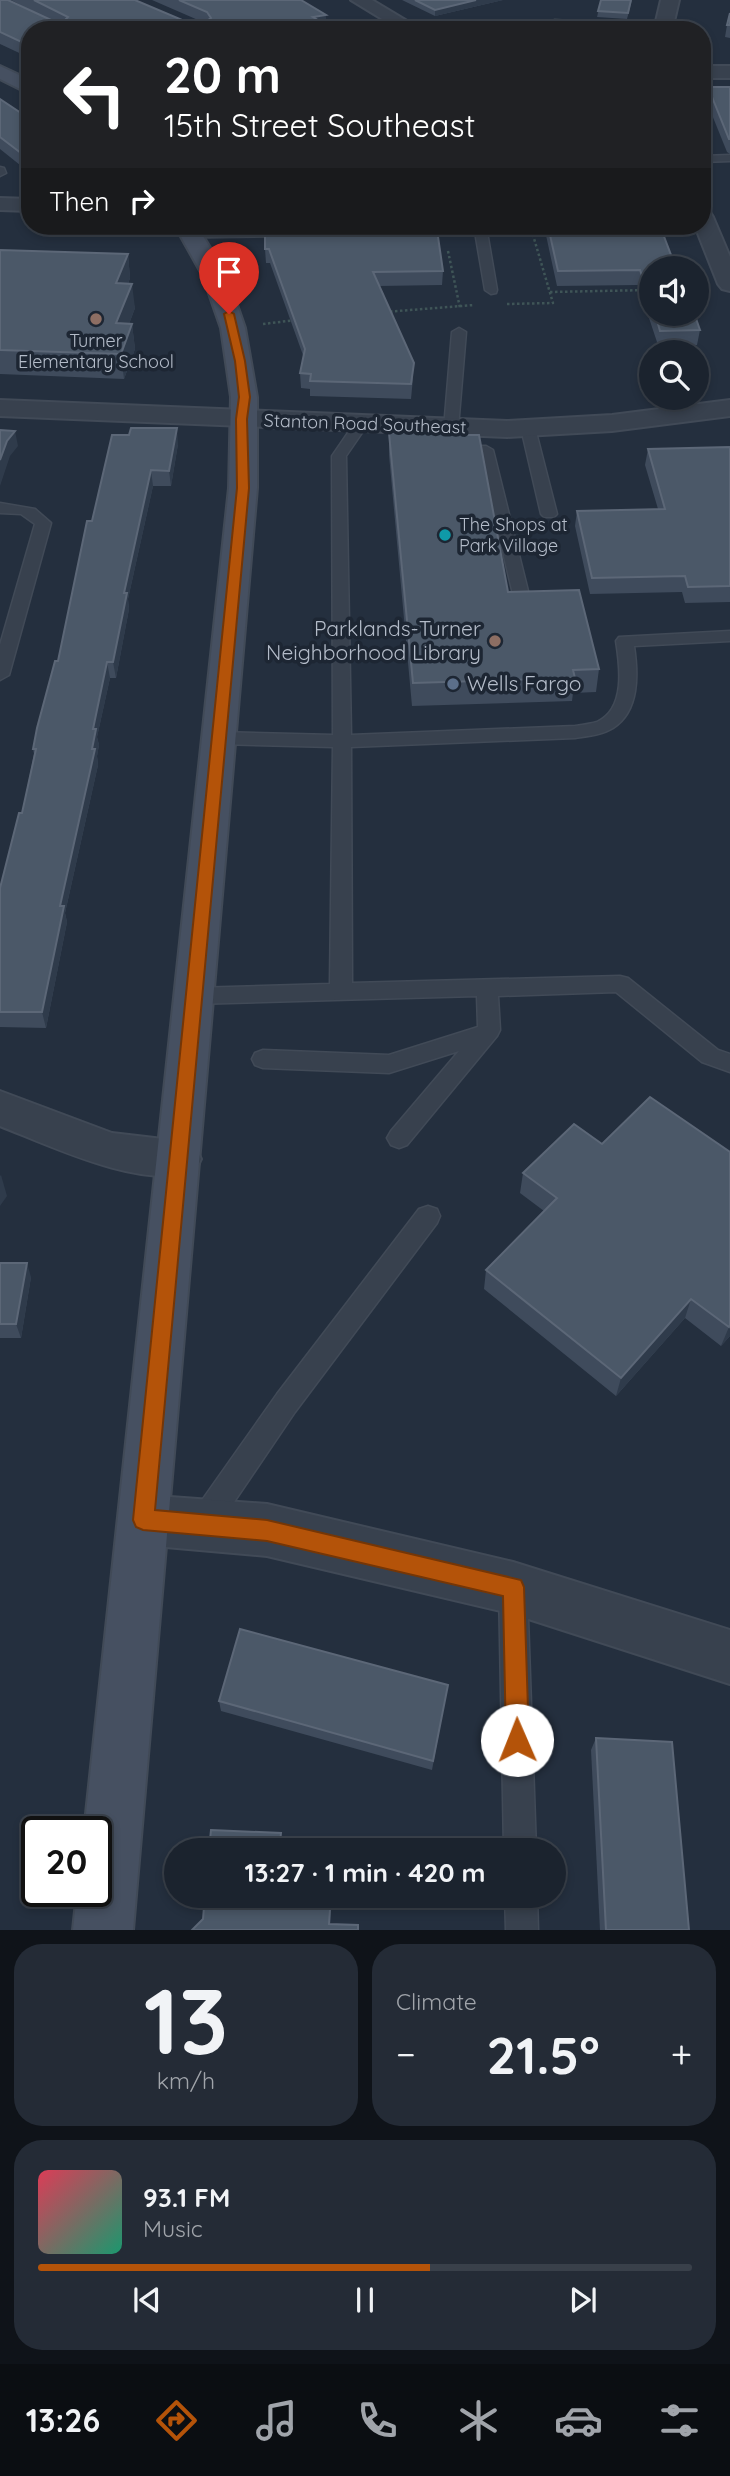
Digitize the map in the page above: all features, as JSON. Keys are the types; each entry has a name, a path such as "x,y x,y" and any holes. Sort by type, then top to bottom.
{"main road":[{"path":"0,72 21,83"},
{"path":"103,1930 180,1159 243,488 244,397 233,328 215,276 192,235"}],"street":[{"path":"360,0 397,21"},
{"path":"665,21 670,0"},
{"path":"711,72 730,72"},
{"path":"0,204 21,205"},
{"path":"711,230 730,284"},
{"name":"Stanton Road Southeast","path":"0,408 458,428 528,428 612,423 730,408"},
{"path":"0,1108 110,1151 180,1159"},
{"path":"143,1520 267,1530 513,1587 730,1657"}],"lane":[{"path":"711,159 730,159"},
{"path":"482,235 491,290"},
{"path":"459,332 458,428 467,451 486,450 524,607"},
{"path":"341,993 339,456 361,424"},
{"path":"528,428 549,514"},
{"path":"0,508 36,514 43,523 0,675"},
{"path":"218,738 342,741 575,732 608,724 621,706 630,673 625,641 730,636"},
{"path":"194,996 620,984 710,1056 730,1063"},
{"path":"399,1138 487,1033 487,989"},
{"path":"262,1059 389,1064 487,1033"},
{"path":"202,1525 286,1403 428,1216"},
{"path":"513,1587 520,1838"},
{"path":"521,1908 522,1930"}],"path":[{"path":"499,304 553,303 533,235"},
{"path":"448,250 460,305 462,329 459,332"},
{"path":"550,292 639,290"},
{"path":"378,313 486,304"},
{"path":"256,324 296,320"}],"building":[{"path":"0,0 8,0 51,20 65,20 68,17 34,0 135,0 182,20 208,20 211,18 207,12 179,0 301,0 326,15 313,17 319,21 21,21 21,42 0,32"},
{"path":"415,0 476,0 435,10"},
{"path":"601,0 631,0 628,13 598,11"},
{"path":"711,87 730,87 729,139 711,94"},
{"path":"0,99 21,113 21,153 0,137"},
{"path":"265,235 438,235 443,271 373,272 414,363 411,384 310,381 311,374 300,373 305,349 269,249 265,249"},
{"path":"550,235 663,235 671,256 639,256 639,270 558,271"},
{"path":"0,250 128,254 116,283 132,284 116,323 132,324 121,354 0,350"},
{"path":"659,326 699,326 700,330 660,331"},
{"path":"131,428 177,428 169,471 151,470 124,593 127,593 113,662 107,662 93,729 96,729 92,749 95,749 60,906 64,906 42,1012 0,1012 0,888 19,813 22,813 36,749 33,749 37,728 55,661 58,661 87,521 92,521 112,435 129,435"},
{"path":"0,430 15,431 7,441 0,460"},
{"path":"460,432 463,435 479,435 508,592 579,590 599,669 573,670 575,678 413,683 389,433"},
{"path":"730,447 730,586 688,587 685,576 592,578 577,511 665,509 648,449"},
{"path":"650,1097 730,1152 730,1325 729,1327 691,1299 621,1378 486,1270 557,1198 523,1173 574,1124 602,1144"},
{"path":"0,1263 27,1263 16,1324 0,1324"},
{"path":"240,1629 448,1685 433,1761 219,1701"},
{"path":"596,1738 672,1742 689,1930 606,1930"},
{"path":"211,1830 281,1833 280,1838 210,1838"},
{"path":"204,1908 330,1908 329,1924 358,1925 358,1930 192,1930 203,1919"}],"place":[{"name":"Turner Elementary School","path":"96,319"},
{"name":"The Shops at Park Village","path":"445,535"},
{"name":"Parklands-Turner Neighborhood Library","path":"495,641"},
{"name":"Wells Fargo","path":"453,684"}],"route":[{"path":"229,314 240,361 244,397 243,488 143,1520 267,1530 513,1587 517,1740"}]}
